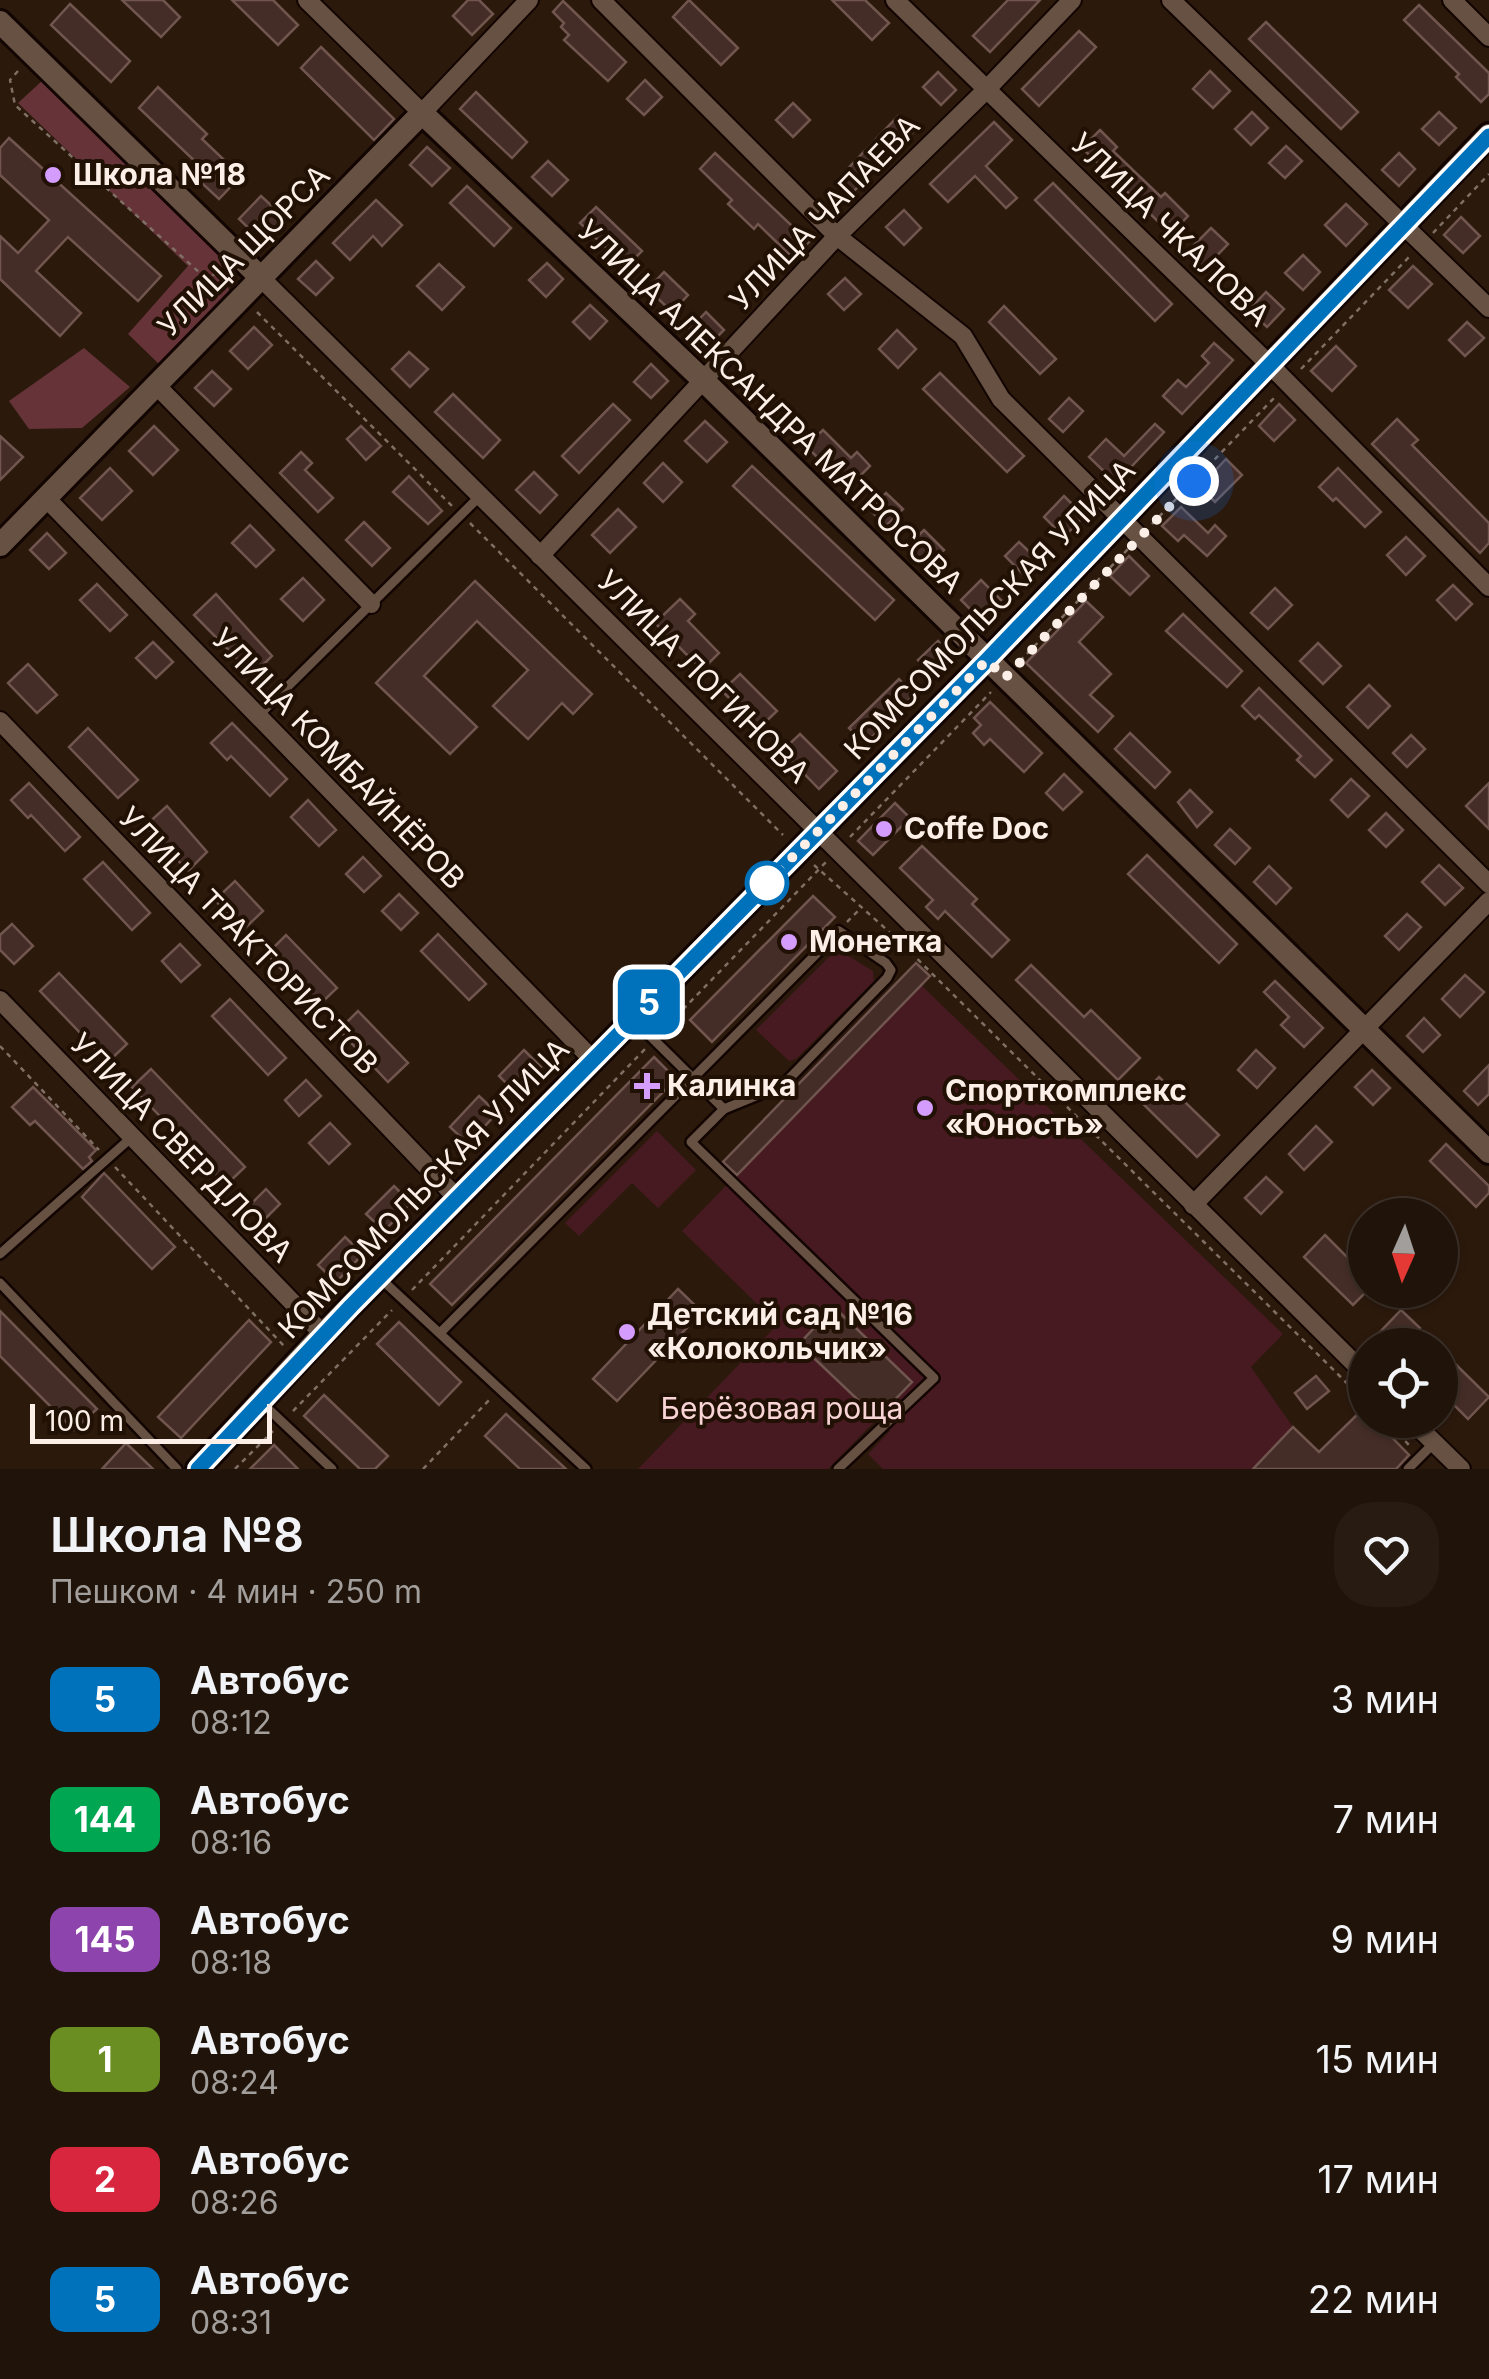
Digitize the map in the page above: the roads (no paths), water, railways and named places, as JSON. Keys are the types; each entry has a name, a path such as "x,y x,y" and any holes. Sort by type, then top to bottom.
{"street":[{"name":"УЛИЦА АЛЕКСАНДРА МАТРОСОВА","path":"307,0 703,380 1489,1152"},
{"name":"УЛИЦА ЩОРСА","path":"0,544 530,0"},
{"path":"601,0 838,236 963,336 1001,400 1489,884"},
{"name":"УЛИЦА ЧКАЛОВА","path":"895,0 1270,365 1489,587"},
{"name":"УЛИЦА ЧАПАЕВА","path":"540,556 838,236 1072,0"},
{"path":"1171,0 1489,308"},
{"path":"1452,0 1489,37"},
{"name":"УЛИЦА ЛОГИНОВА","path":"0,22 1348,1357"},
{"name":"КОМСОМОЛЬСКАЯ УЛИЦА","path":"198,1469 323,1334 987,660 1489,136"},
{"path":"154,384 371,604"},
{"name":"УЛИЦА КОМБАЙНЁРОВ","path":"45,497 592,1060"},
{"name":"УЛИЦА ТРАКТОРИСТОВ","path":"0,721 457,1198"},
{"path":"1193,1204 1489,901"},
{"name":"УЛИЦА СВЕРДЛОВА","path":"0,1000 323,1334"},
{"path":"1422,1438 1428,1449 1461,1469"}],"lane":[{"path":"258,716 480,496"},
{"path":"440,1334 839,930 886,962 890,970 887,978 783,1086 724,1109 692,1142 934,1378 838,1469"},
{"path":"633,1019 724,1109"},
{"path":"0,1254 132,1137"},
{"path":"379,1277 586,1469"},
{"path":"0,1283 177,1469"},
{"path":"261,1402 326,1467"},
{"path":"1408,1469 1428,1449"}],"place":[{"name":"Школа №18","path":"53,175"},
{"name":"Coffe Doc","path":"884,829"},
{"name":"Монетка","path":"789,942"},
{"name":"Калинка","path":"647,1086"},
{"name":"Спорткомплекс «Юность»","path":"925,1108"},
{"name":"Детский сад №16 «Колокольчик»","path":"627,1332"}],"park label":[{"name":"Берёзовая роща","path":"782,1409"}]}
